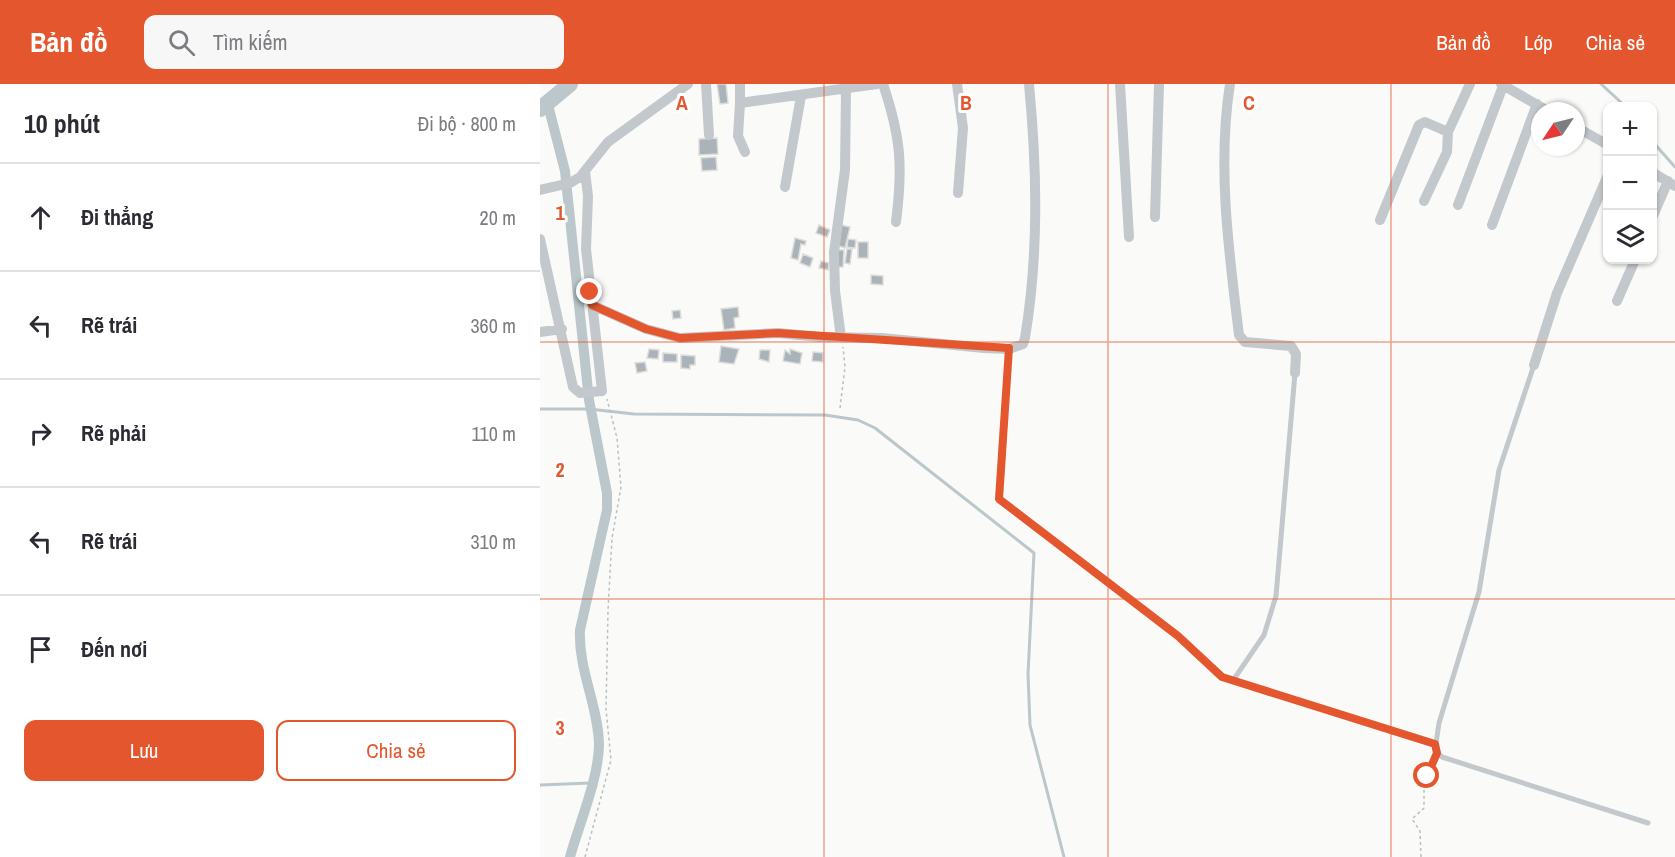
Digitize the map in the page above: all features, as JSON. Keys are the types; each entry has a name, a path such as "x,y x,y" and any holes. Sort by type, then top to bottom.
{"street":[{"path":"540,190 574,181 608,142 688,84"},
{"path":"706,84 709,135"},
{"path":"740,84 738,136 745,152"},
{"path":"740,103 878,84"},
{"path":"883,84 900,155 901,180 896,222"},
{"path":"957,84 963,128 958,193"},
{"path":"592,305 646,329 680,338 778,333 1009,348 1023,344 1035,269 1034,139 1029,84"},
{"path":"1120,84 1129,237"},
{"path":"1155,217 1159,84"},
{"path":"1230,84 1225,132 1227,215 1239,335 1245,342 1291,346 1296,354 1295,373"},
{"path":"1424,201 1447,152 1448,132 1470,84"},
{"path":"1516,93 1523,84"},
{"path":"1458,205 1502,85 1533,102"},
{"path":"841,338 834,252 845,170 846,90"},
{"path":"785,187 801,96"},
{"path":"1492,225 1531,120"},
{"path":"1380,220 1419,125 1425,122 1448,132"},
{"path":"1585,132 1603,142"},
{"path":"540,239 562,329 573,387 575,391 593,392 592,305 586,249 588,196 585,171"},
{"path":"1657,175 1671,184 1657,210"},
{"path":"1533,365 1557,293 1603,187"},
{"path":"1617,301 1633,264"},
{"path":"540,332 562,329"}],"lane":[{"path":"1009,348 999,499 1189,645 1216,673 1435,744"},
{"path":"1533,365 1499,470 1479,592 1435,744 1437,753 1442,757 1648,823"},
{"path":"1234,679 1264,635 1276,596 1295,373"}],"path":[{"path":"840,408 845,368 841,338"},
{"path":"585,857 610,760 606,709 608,610 612,538 621,487 613,421 608,400 593,392"},
{"path":"1421,857 1420,831 1412,819 1424,808 1424,781 1437,753"}],"building":[{"path":"717,84 726,84 728,103 720,104"},
{"path":"717,138 718,154 699,155 699,139"},
{"path":"716,157 717,170 702,171 701,158"},
{"path":"819,225 830,230 827,237 816,233"},
{"path":"841,225 850,227 845,248 836,245"},
{"path":"795,238 806,241 805,245 801,244 798,260 791,258"},
{"path":"848,239 856,240 855,248 847,247"},
{"path":"858,242 868,242 868,258 858,258"},
{"path":"847,249 852,249 850,264 845,263"},
{"path":"837,250 844,250 843,267 836,267"},
{"path":"803,254 813,258 810,267 800,263"},
{"path":"821,261 829,263 828,270 819,268"},
{"path":"871,275 883,276 883,285 871,284"},
{"path":"738,307 739,317 734,318 735,328 724,330 721,309"},
{"path":"680,310 681,318 673,319 672,311"},
{"path":"721,346 739,349 734,364 719,362"},
{"path":"649,349 659,350 658,359 647,358"},
{"path":"790,349 802,353 800,364 783,361 785,350 790,354"},
{"path":"760,350 770,350 769,362 759,359"},
{"path":"813,352 823,353 823,362 812,361"},
{"path":"663,353 677,354 677,362 663,362"},
{"path":"681,355 695,356 695,365 690,365 690,369 681,368"},
{"path":"645,362 647,371 637,373 635,363"}],"waterway":[{"path":"540,109 570,84"},
{"path":"1601,84 1621,102"},
{"path":"548,105 565,171 589,400 607,493 607,510 580,630 582,659 598,730 598,757 592,786 570,857"},
{"path":"1657,147 1675,167"},
{"path":"540,409 589,409 634,414 825,415 858,420 875,428 1034,553 1028,674 1030,725 1064,857"},
{"path":"540,785 591,783"}],"route":[{"path":"590,292 592,305 646,329 680,338 778,333 1009,348 999,499 1178,636 1222,677 1435,744 1437,753 1427,776"}]}
